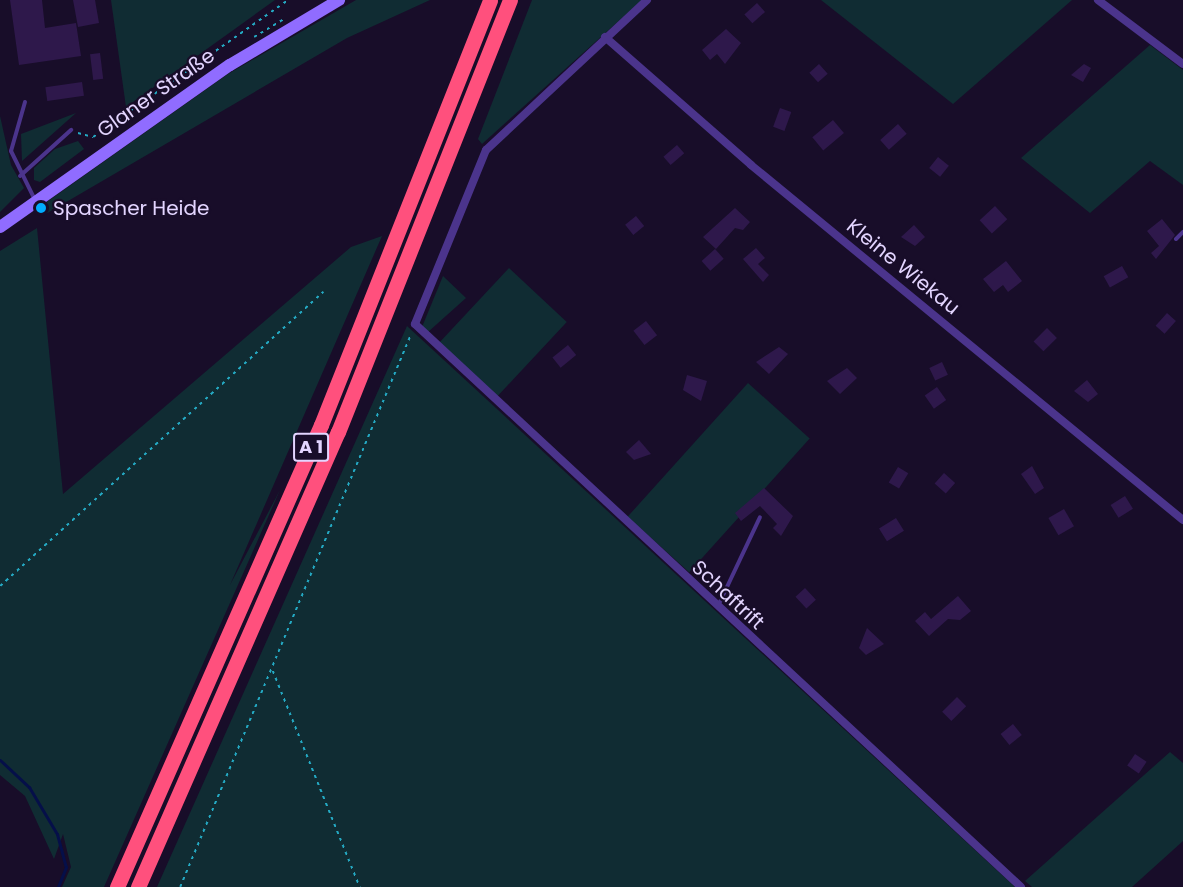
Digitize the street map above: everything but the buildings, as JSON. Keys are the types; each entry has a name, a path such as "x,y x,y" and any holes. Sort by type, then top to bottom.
{"highway":[{"name":"A 1","path":"117,887 321,425 490,0"},
{"name":"A 1","path":"138,887 338,432 510,0"}],"street":[{"name":"Glaner Straße","path":"0,227 239,59 339,0"},
{"path":"415,324 486,150 647,0"},
{"path":"1098,0 1183,64"},
{"name":"Kleine Wiekau","path":"605,37 752,165 1183,520"},
{"name":"Schaftrift","path":"415,324 1021,887"}],"lane":[{"path":"25,102 10,136 20,176 35,202"},
{"path":"20,176 71,130"},
{"path":"1176,238 1183,232"},
{"path":"717,607 760,517"}],"path":[{"path":"71,130 93,137 288,0"},
{"path":"0,586 323,292"},
{"path":"180,887 273,670 415,324"},
{"path":"273,670 360,887"}],"green space":[{"path":"111,0 275,0 126,107"},
{"path":"356,0 430,0 347,38 44,215 44,204 228,74"},
{"path":"532,0 642,0 482,144 478,139"},
{"path":"821,0 1072,0 953,104"},
{"path":"1150,45 1183,70 1183,185 1150,161 1090,213 1021,158"},
{"path":"76,113 22,161 21,134"},
{"path":"0,116 11,165 24,188 0,212"},
{"path":"78,141 84,149 40,182 34,180 34,168 55,149"},
{"path":"37,228 63,494 351,247 382,236 230,585 280,490 104,887 62,887 71,867 63,834 54,859 25,796 0,775 0,251"},
{"path":"509,268 567,322 497,396 439,343"},
{"path":"443,276 466,298 428,332 422,327"},
{"path":"407,326 1015,887 157,887"},
{"path":"748,383 810,439 689,572 628,517"},
{"path":"1170,752 1183,763 1183,841 1132,887 1032,887 1025,881"}],"waterway":[{"path":"0,760 29,787 57,834 66,867 58,887"}],"place":[{"name":"Spascher Heide","path":"41,208"}]}
